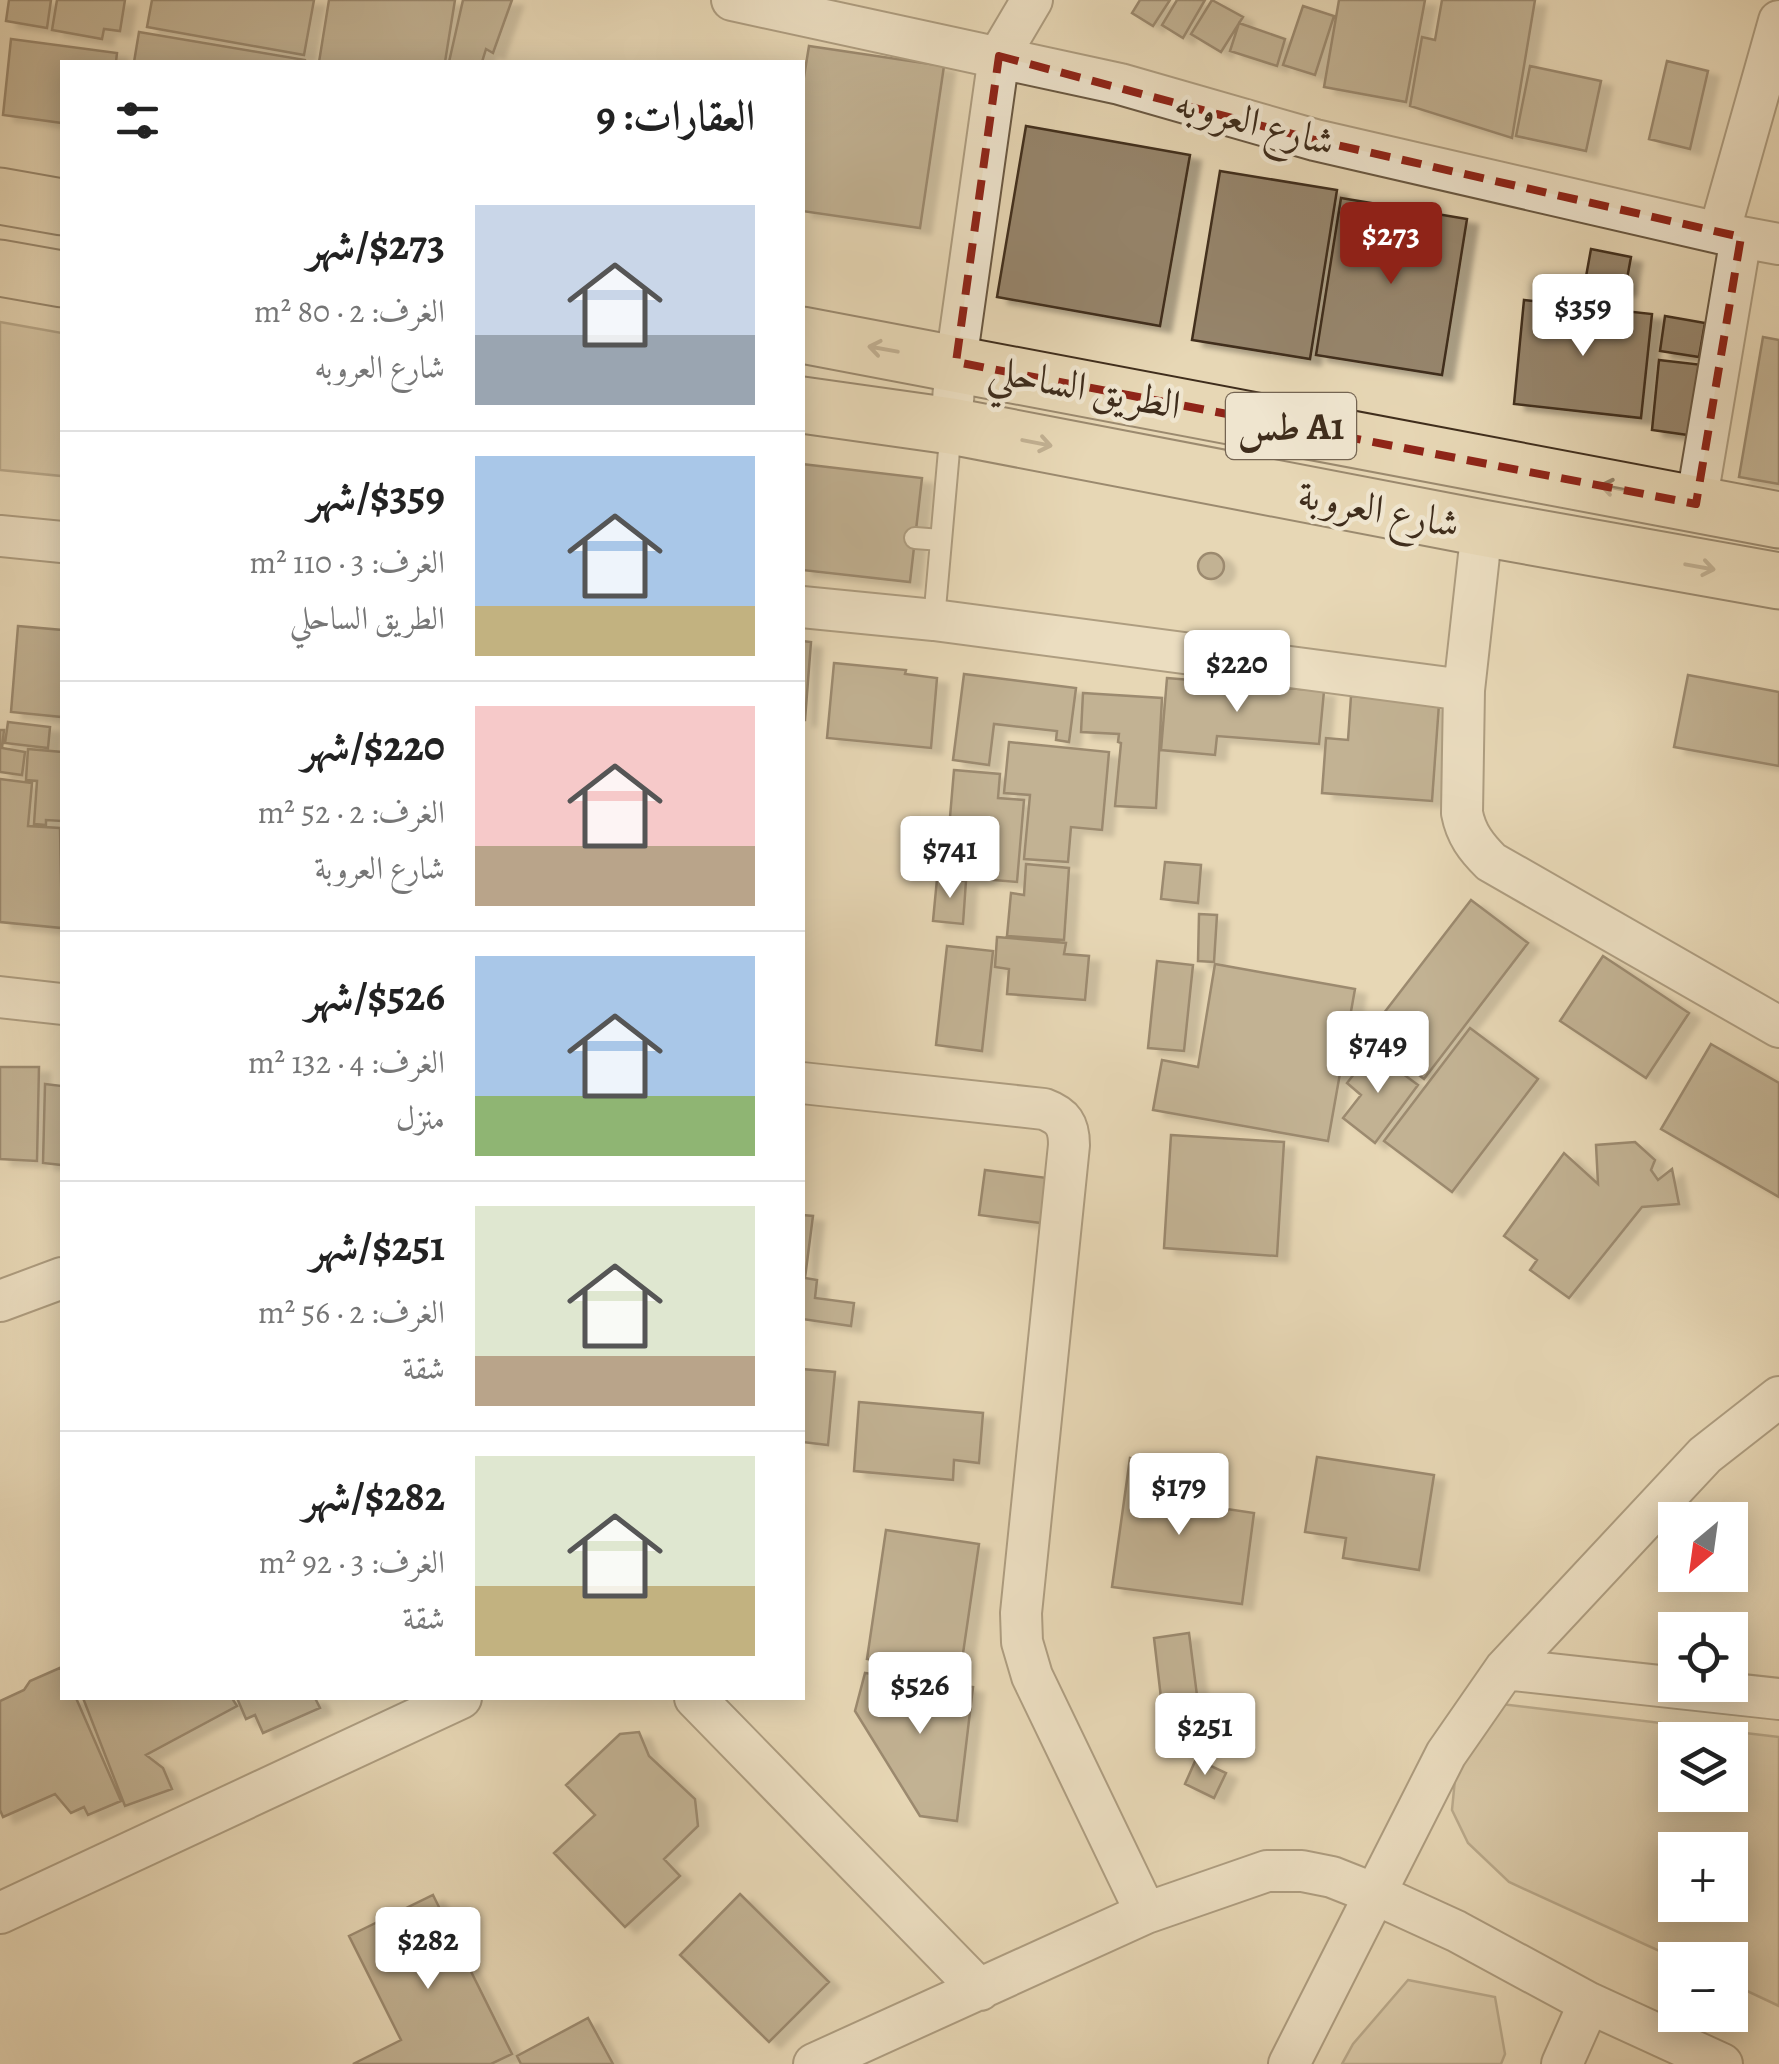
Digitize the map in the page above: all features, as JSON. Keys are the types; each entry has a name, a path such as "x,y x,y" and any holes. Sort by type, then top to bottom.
{"highway":[{"path":"0,196 60,207"},
{"path":"0,268 60,278"},
{"name":"الطريق الساحلي","path":"805,336 1779,520"},
{"name":"شارع العروبة","path":"805,405 951,426 1482,528 1779,580"}],"street":[{"name":"شارع العروبه","path":"732,0 1120,84 1315,140 1746,238"},
{"path":"951,426 956,362 999,56 1032,0"},
{"path":"1696,504 1746,238 1779,21"},
{"path":"1482,528 1464,690 1462,813 1477,848 1491,862 1779,1027"},
{"path":"0,536 60,542"},
{"path":"805,608 934,620 1464,690"},
{"path":"0,997 60,1004"},
{"path":"805,1083 1044,1108 1065,1121 1069,1145 1021,1613 1022,1642 1032,1676 1146,1913"},
{"path":"0,1302 60,1279"},
{"path":"1288,2064 1468,1718 1505,1670 1705,1456 1779,1398"},
{"path":"1505,1670 1779,1699"},
{"path":"0,1913 457,1700"},
{"path":"698,1700 980,1990"},
{"path":"814,2064 1146,1913 1267,1871 1302,1870 1332,1876 1375,1894 1456,1932 1589,2004 1722,2064"},
{"path":"1562,2064 1589,2004"}],"lane":[{"path":"934,620 951,426"},
{"path":"915,538 941,540"}],"highlighted area":[{"path":"999,56 1315,140 1741,237 1696,504 956,362"}],"shaded area":[{"path":"0,322 60,333 60,476 0,470"},
{"path":"1501,1704 1658,1723 1658,1812 1748,1812 1748,1733 1779,1737 1779,2006 1748,1991 1748,1942 1658,1942 1658,1950 1509,1882 1468,1843 1452,1810 1456,1769"},
{"path":"1408,1980 1495,1997 1505,2054 1501,2064 1342,2064 1353,2044"}],"building":[{"path":"9,0 51,0 47,28 6,21"},
{"path":"57,0 125,0 120,31 104,29 102,39 52,30"},
{"path":"152,0 314,0 304,55 147,27"},
{"path":"329,0 455,0 445,60 319,60"},
{"path":"463,0 512,0 493,53 486,49 483,60 449,60"},
{"path":"1140,0 1170,0 1153,26 1132,13"},
{"path":"1177,0 1205,0 1183,38 1162,25"},
{"path":"1212,0 1243,17 1221,52 1191,34"},
{"path":"1339,0 1425,0 1406,102 1324,87"},
{"path":"1442,0 1535,0 1512,138 1410,106 1422,37 1435,40"},
{"path":"1303,6 1334,16 1315,75 1283,65"},
{"path":"1239,23 1285,39 1277,66 1230,51"},
{"path":"139,32 305,60 134,60"},
{"path":"11,39 117,53 116,60 60,60 60,123 3,115"},
{"path":"809,46 944,66 920,228 805,211 805,71"},
{"path":"1667,61 1708,71 1690,149 1649,139"},
{"path":"1530,66 1601,81 1586,151 1516,136"},
{"path":"1026,126 1190,155 1160,326 997,297"},
{"path":"1220,171 1337,190 1310,359 1192,340"},
{"path":"1341,198 1467,219 1442,375 1316,355"},
{"path":"1591,249 1631,257 1625,290 1585,282"},
{"path":"1524,300 1652,314 1641,418 1514,404"},
{"path":"1665,316 1705,323 1699,357 1660,351"},
{"path":"1763,337 1779,340 1779,484 1739,477"},
{"path":"1659,360 1703,365 1695,436 1652,430"},
{"path":"805,464 922,478 910,582 805,570"},
{"path":"1211,553 1220,557 1224,566 1220,575 1211,579 1202,575 1198,566 1202,557"},
{"path":"18,626 60,630 60,717 11,712"},
{"path":"805,641 811,642 805,720"},
{"path":"834,663 906,670 905,674 937,678 931,748 827,738"},
{"path":"964,674 1076,688 1069,742 1056,740 1057,731 994,724 989,765 953,760"},
{"path":"1688,675 1779,692 1779,766 1674,747"},
{"path":"1167,678 1324,691 1319,744 1217,736 1215,755 1161,750"},
{"path":"1083,693 1162,698 1156,808 1115,806 1119,734 1081,732"},
{"path":"1351,696 1439,704 1432,801 1322,793 1326,738 1348,740"},
{"path":"8,722 50,727 48,748 5,743"},
{"path":"0,730 4,730 2,748 25,752 22,775 0,772"},
{"path":"1009,742 1109,752 1102,830 1071,827 1068,862 1024,859 1030,795 1004,793"},
{"path":"28,749 60,752 60,821 34,824 37,781 26,780"},
{"path":"954,770 1000,774 998,798 1024,800 1017,882 945,876"},
{"path":"0,779 32,783 28,826 60,828 60,928 0,922"},
{"path":"1165,862 1201,865 1198,903 1161,899"},
{"path":"1026,864 1069,868 1064,940 1007,936 1011,893 1024,895"},
{"path":"937,879 966,881 963,924 933,921"},
{"path":"1471,900 1528,943 1424,1079 1367,1035"},
{"path":"1199,914 1217,915 1214,962 1198,961"},
{"path":"997,937 1066,943 1064,954 1089,956 1085,1000 1007,994 1009,969 995,967"},
{"path":"947,946 993,951 982,1051 936,1045"},
{"path":"1603,956 1689,1013 1646,1078 1560,1021"},
{"path":"1157,961 1193,965 1184,1051 1148,1048"},
{"path":"1215,964 1355,989 1328,1141 1153,1110 1162,1060 1198,1067"},
{"path":"1470,1028 1538,1079 1452,1192 1384,1141"},
{"path":"1711,1044 1779,1083 1779,1197 1661,1129"},
{"path":"1372,1051 1418,1085 1375,1143 1343,1118 1361,1095 1347,1083"},
{"path":"0,1067 39,1067 37,1161 0,1159"},
{"path":"45,1084 60,1086 60,1165 43,1163"},
{"path":"1171,1135 1284,1142 1277,1256 1164,1248"},
{"path":"1635,1142 1655,1160 1651,1170 1658,1180 1672,1169 1679,1204 1642,1207 1569,1298 1530,1270 1537,1260 1504,1236 1564,1153 1598,1184 1596,1145"},
{"path":"985,1170 1055,1179 1049,1224 979,1215"},
{"path":"805,1215 813,1216 805,1278"},
{"path":"805,1278 817,1280 815,1298 854,1303 851,1326 805,1319"},
{"path":"805,1369 835,1372 828,1445 805,1442"},
{"path":"859,1402 983,1413 979,1463 954,1460 953,1480 854,1471"},
{"path":"1317,1457 1434,1475 1419,1570 1343,1558 1346,1538 1305,1532"},
{"path":"1130,1458 1197,1468 1193,1504 1254,1513 1242,1604 1112,1587"},
{"path":"886,1530 979,1544 960,1674 867,1659"},
{"path":"1189,1633 1199,1711 1163,1715 1154,1638"},
{"path":"60,1668 60,1700 77,1700 121,1801 88,1815 84,1807 71,1813 55,1794 3,1817 0,1701 24,1690 30,1681"},
{"path":"865,1673 973,1687 957,1821 920,1816 855,1711"},
{"path":"84,1700 233,1700 237,1706 146,1755 163,1768 172,1789 125,1806"},
{"path":"238,1700 316,1700 320,1708 263,1733 255,1715 246,1719"},
{"path":"639,1732 649,1756 695,1799 698,1826 664,1859 680,1876 625,1927 554,1853 595,1815 566,1785 620,1734"},
{"path":"1196,1759 1226,1773 1214,1798 1185,1784"},
{"path":"740,1894 829,1982 769,2042 680,1955"},
{"path":"433,1895 512,2054 491,2064 353,2064 401,2040 349,1936"},
{"path":"588,2018 613,2064 521,2064 517,2056"}]}
